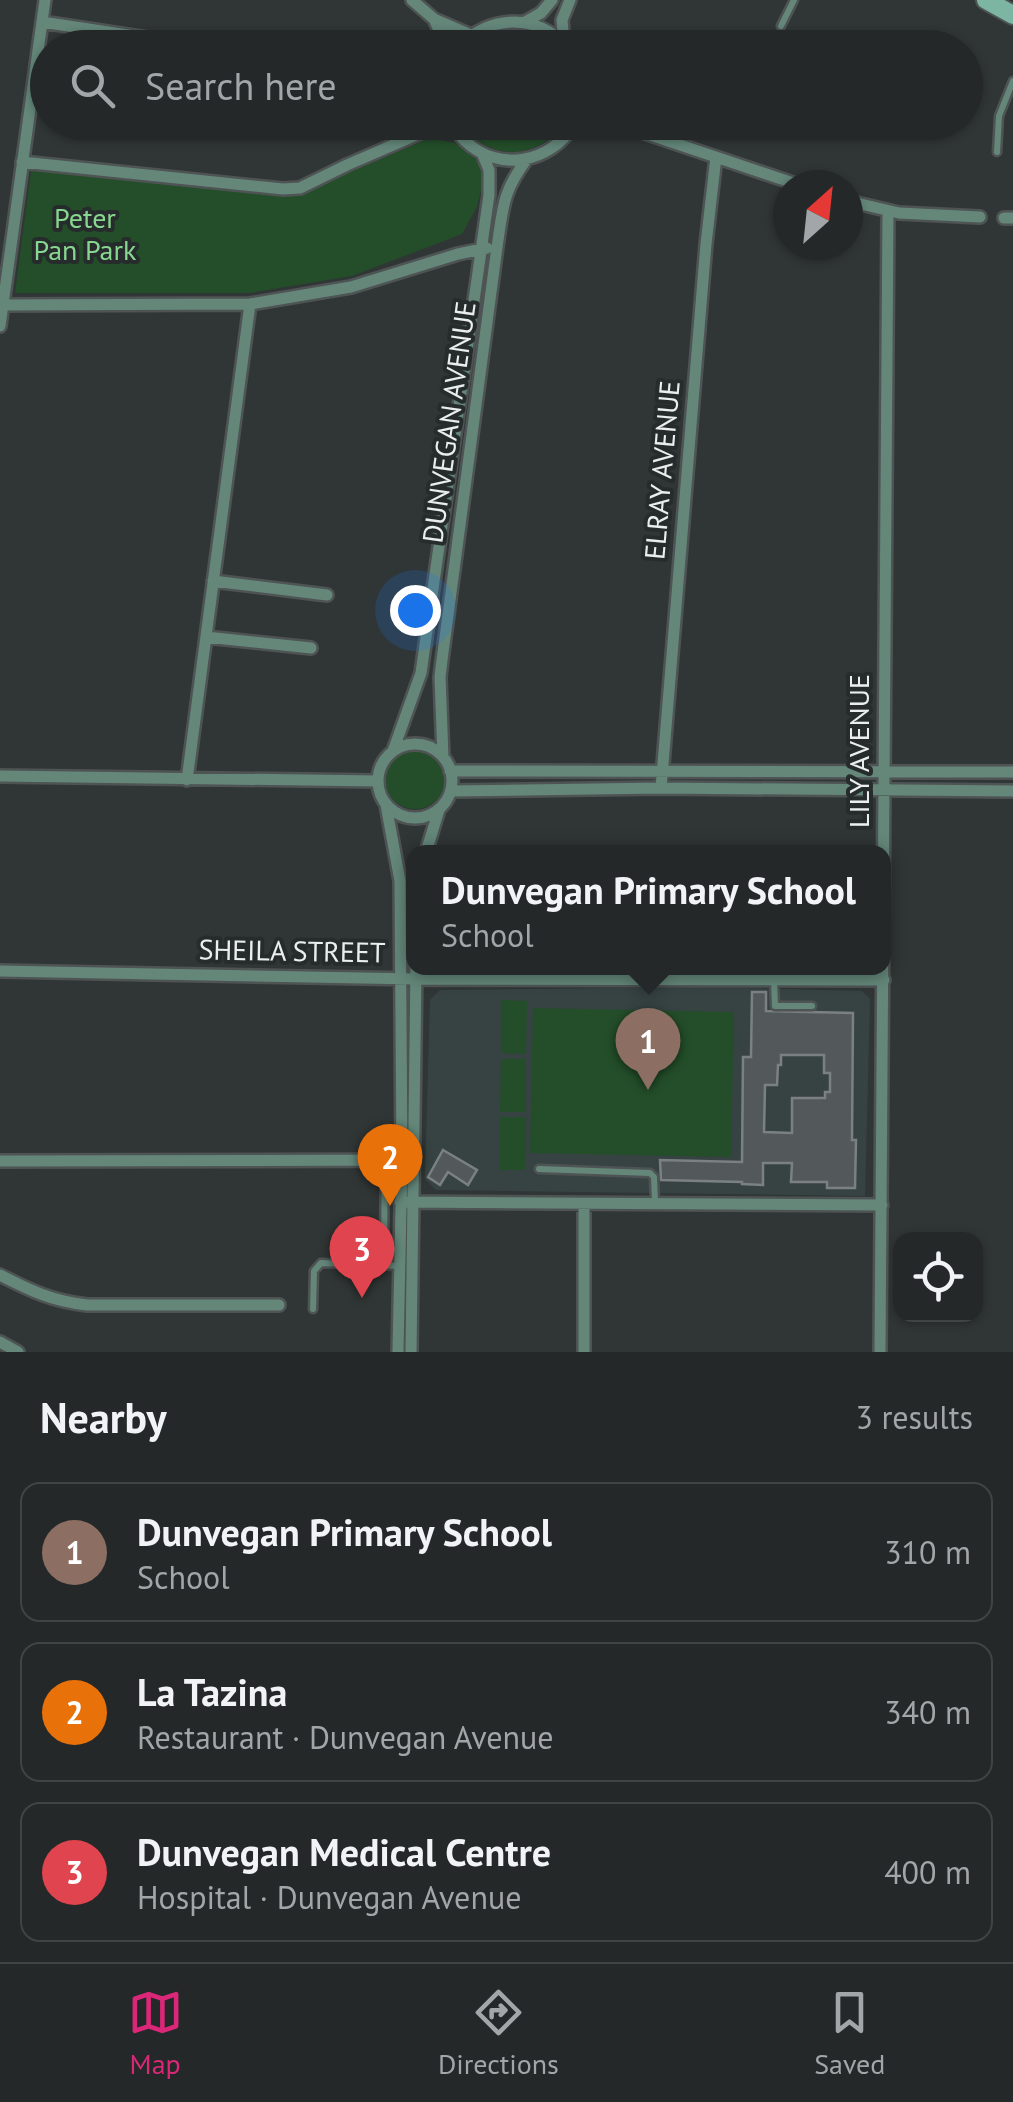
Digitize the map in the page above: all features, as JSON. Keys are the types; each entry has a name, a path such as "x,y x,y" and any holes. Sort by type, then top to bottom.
{"main road":[{"path":"986,0 1013,15"}],"street":[{"path":"41,30 46,0"},
{"path":"412,0 434,19 459,30"},
{"path":"525,22 552,0"},
{"path":"564,30 562,20 570,0"},
{"path":"434,19 439,30"},
{"path":"42,22 95,30"},
{"path":"481,30 496,23 525,22 545,30"},
{"path":"0,326 4,266 30,106"},
{"path":"22,162 283,189 300,188 406,140"},
{"path":"464,140 482,154 502,160 540,156 561,140"},
{"path":"664,140 773,177"},
{"name":"DUNVEGAN AVENUE","path":"394,750 421,673 482,249 490,176 482,154"},
{"name":"ELRAY AVENUE","path":"660,788 716,158"},
{"name":"DUNVEGAN AVENUE","path":"443,757 440,677 497,247 507,190 526,159"},
{"path":"863,204 888,211 980,218"},
{"name":"LILY AVENUE","path":"884,845 888,211"},
{"path":"3,304 250,304 351,287 458,254 497,247"},
{"path":"187,780 250,304"},
{"path":"458,412 475,414"},
{"path":"446,496 464,498"},
{"path":"213,581 327,596"},
{"path":"433,589 451,592"},
{"path":"206,636 311,648"},
{"path":"421,673 440,677"},
{"path":"408,1160 400,978 406,881 377,780 385,758 394,750 414,744 435,750 450,771 451,791 439,810 428,845"},
{"path":"450,771 1013,772"},
{"path":"0,776 377,780"},
{"path":"451,791 1013,790"},
{"path":"386,805 406,818 429,816 439,810"},
{"name":"SHEILA STREET","path":"0,970 400,978 410,975"},
{"path":"411,1352 406,1202 416,975"},
{"name":"SHEILA STREET","path":"518,975 884,980"},
{"name":"LILY AVENUE","path":"880,1352 884,975"},
{"path":"0,1161 408,1160"},
{"path":"406,1202 882,1205"},
{"path":"584,1204 584,1352"},
{"path":"398,1352 399,1266 406,1253"},
{"path":"0,1275 44,1297 87,1305 279,1304"},
{"path":"0,1342 18,1352"}],"lane":[{"path":"781,26 794,0"},
{"path":"997,152 999,116 1013,81"},
{"path":"774,980 775,1006 812,1006"},
{"path":"386,1160 384,1244 406,1253"},
{"path":"539,1169 650,1173 654,1177 655,1204"},
{"path":"313,1309 314,1271 321,1263 399,1266"}],"shaded area":[{"path":"702,987 862,991 870,999 865,1196 436,1190 425,1179 430,1000 440,990"}],"green space":[{"name":"Peter Pan Park","path":"425,140 455,143 480,163 484,178 477,207 462,234 352,276 250,293 15,293 31,170 299,194"},
{"path":"478,140 547,140 512,152"},
{"path":"415,749 436,758 445,779 436,800 415,809 394,800 385,779 394,758"},
{"path":"501,1000 527,1001 526,1054 501,1053"},
{"path":"533,1008 734,1012 731,1157 530,1153"},
{"path":"501,1059 526,1059 526,1112 500,1112"},
{"path":"500,1117 526,1117 525,1170 500,1170"}],"building":[{"path":"752,992 766,992 766,1011 853,1013 855,1188 827,1188 827,1182 791,1182 792,1163 763,1163 763,1185 661,1180 660,1160 742,1162 743,1057 751,1057","holes":["781,1055 824,1055 824,1073 830,1073 830,1092 825,1092 825,1098 792,1098 792,1133 764,1132 765,1085 777,1085"]},
{"path":"443,1150 477,1170 468,1185 448,1172 440,1185 428,1177"}],"place":[{"name":"Dunvegan Primary School","path":"648,1090"},
{"name":"La Tazina","path":"390,1206"},
{"name":"Dunvegan Medical Centre","path":"362,1298"}]}
